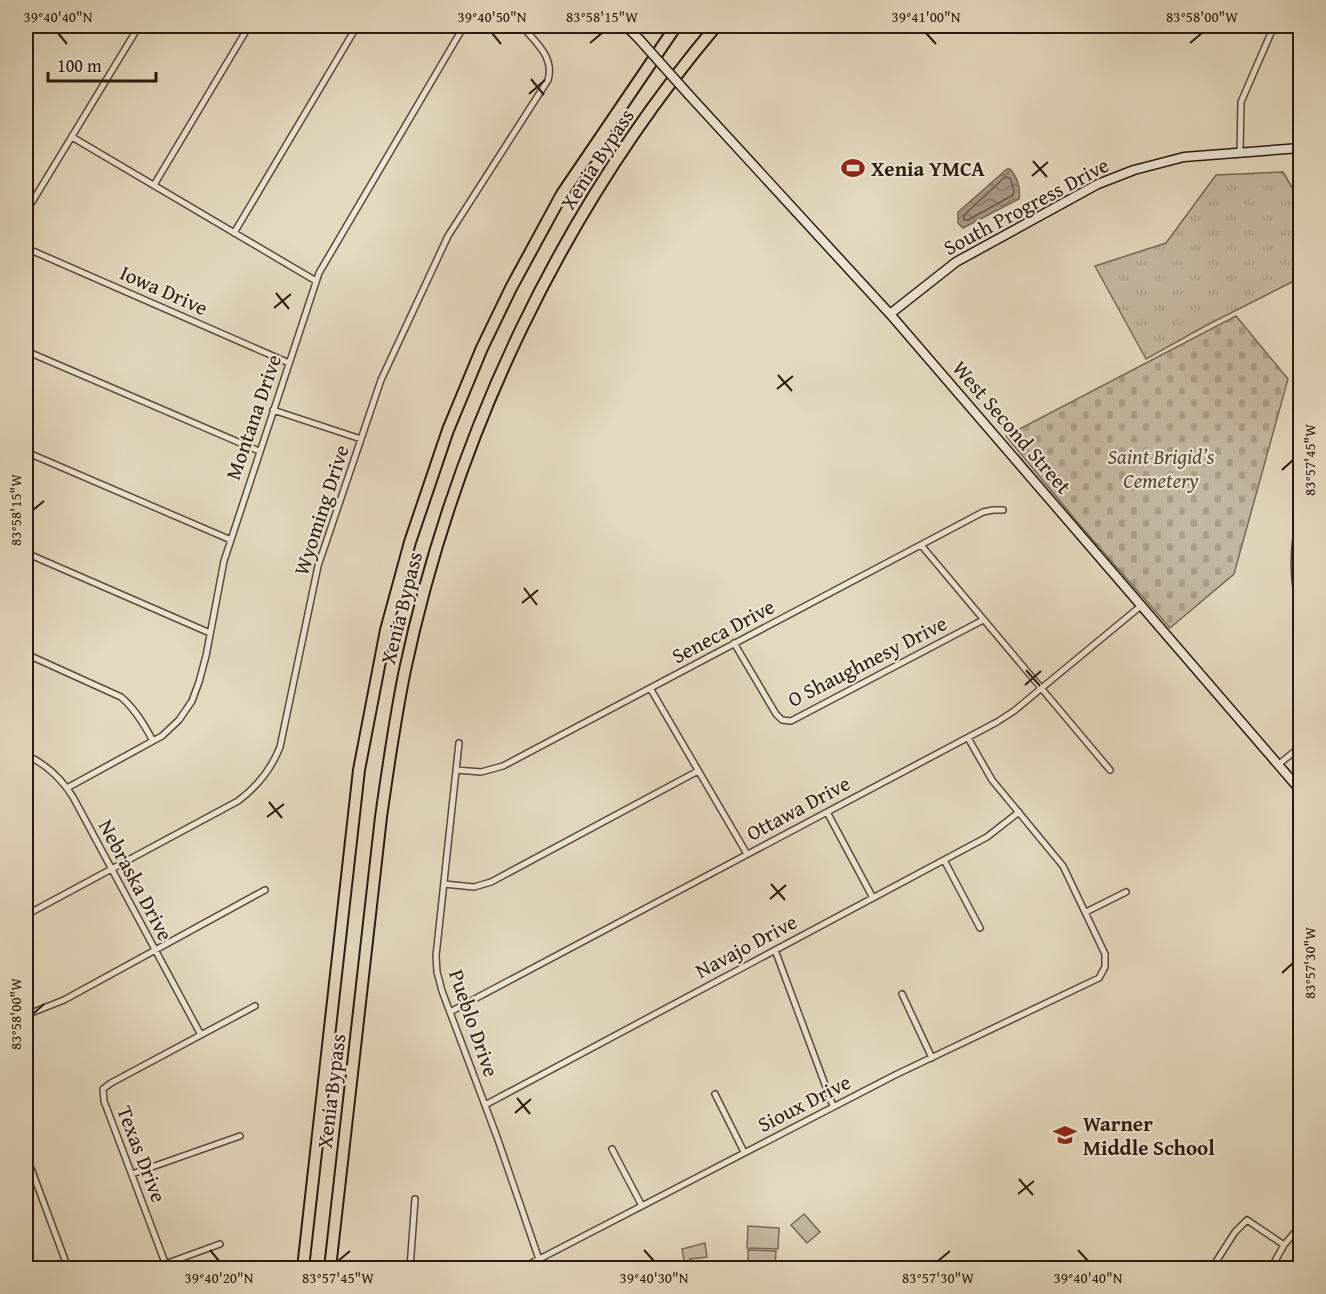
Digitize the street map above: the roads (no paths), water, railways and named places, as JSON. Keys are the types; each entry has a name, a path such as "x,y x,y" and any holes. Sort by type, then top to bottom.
{"highway":[{"name":"Xenia Bypass","path":"303,1269 359,770 383,640 410,542 448,430 482,348 511,288 562,194 676,26"},
{"name":"Xenia Bypass","path":"330,1269 381,817 398,706 427,581 454,493 501,373 563,249 588,206 642,124 716,26"},
{"path":"336,1269 352,1077"},
{"path":"297,1269 303,1222 312,1180"}],"main road":[{"name":"West Second Street","path":"626,26 890,314 1300,790"},
{"name":"South Progress Drive","path":"890,314 956,262 1098,184 1161,162 1197,156 1300,148"}],"street":[{"path":"26,212 139,26"},
{"path":"154,185 249,26"},
{"path":"234,233 357,26"},
{"name":"Montana Drive","path":"67,788 153,741 170,729 192,701 199,682 224,561 322,265 464,26"},
{"name":"Wyoming Drive","path":"26,915 238,801 257,785 275,760 280,747 318,566 381,380 447,236 548,80 550,73 548,59 522,26"},
{"path":"1240,153 1241,102 1274,26"},
{"path":"72,137 316,281"},
{"name":"Iowa Drive","path":"26,248 289,363"},
{"path":"26,351 259,451"},
{"path":"273,410 361,439"},
{"path":"26,452 231,540"},
{"name":"Seneca Drive","path":"456,770 481,772 503,766 983,512 1003,510"},
{"path":"1300,515 1294,565 1300,609"},
{"path":"921,545 1110,770"},
{"path":"26,553 210,633"},
{"name":"Ottawa Drive","path":"450,1012 1004,718 1142,605"},
{"name":"O Shaughnesy Drive","path":"734,644 776,714 782,720 790,721 983,620"},
{"path":"26,654 121,696 140,718 153,741"},
{"path":"650,688 747,854"},
{"path":"968,738 992,780 1063,866 1086,912 1126,892"},
{"name":"Pueblo Drive","path":"459,743 436,956 440,984 542,1269"},
{"path":"1279,764 1300,747"},
{"name":"Nebraska Drive","path":"26,755 44,765 67,788 201,1035"},
{"path":"444,884 474,886 491,882 698,771"},
{"path":"827,812 873,898"},
{"name":"Navajo Drive","path":"485,1105 987,837 1019,812"},
{"path":"944,860 980,928"},
{"path":"26,1016 64,1000 265,890"},
{"name":"Sioux Drive","path":"522,1269 833,1106 1096,981 1103,972 1105,954 1086,912"},
{"path":"775,950 833,1106"},
{"path":"902,994 932,1058"},
{"path":"201,1035 255,1006"},
{"name":"Texas Drive","path":"166,1266 104,1101 103,1089 201,1035"},
{"path":"715,1094 744,1152"},
{"path":"132,1174 240,1136"},
{"path":"612,1149 642,1206"},
{"path":"26,1155 68,1269"},
{"path":"410,1269 415,1199"},
{"path":"1212,1269 1235,1232 1247,1220 1284,1245"},
{"path":"1271,1269 1284,1245 1300,1226"},
{"path":"1284,1245 1300,1233"},
{"path":"166,1266 220,1244"}],"water":[{"path":"1007,169 1010,169 1016,179 1019,199 963,228 958,223 958,212"}],"place":[{"name":"Xenia YMCA","path":"853,168"},
{"name":"Warner Middle School","path":"1065,1135"}],"park label":[{"name":"Saint Brigid’s Cemetery","path":"1161,468"}]}
